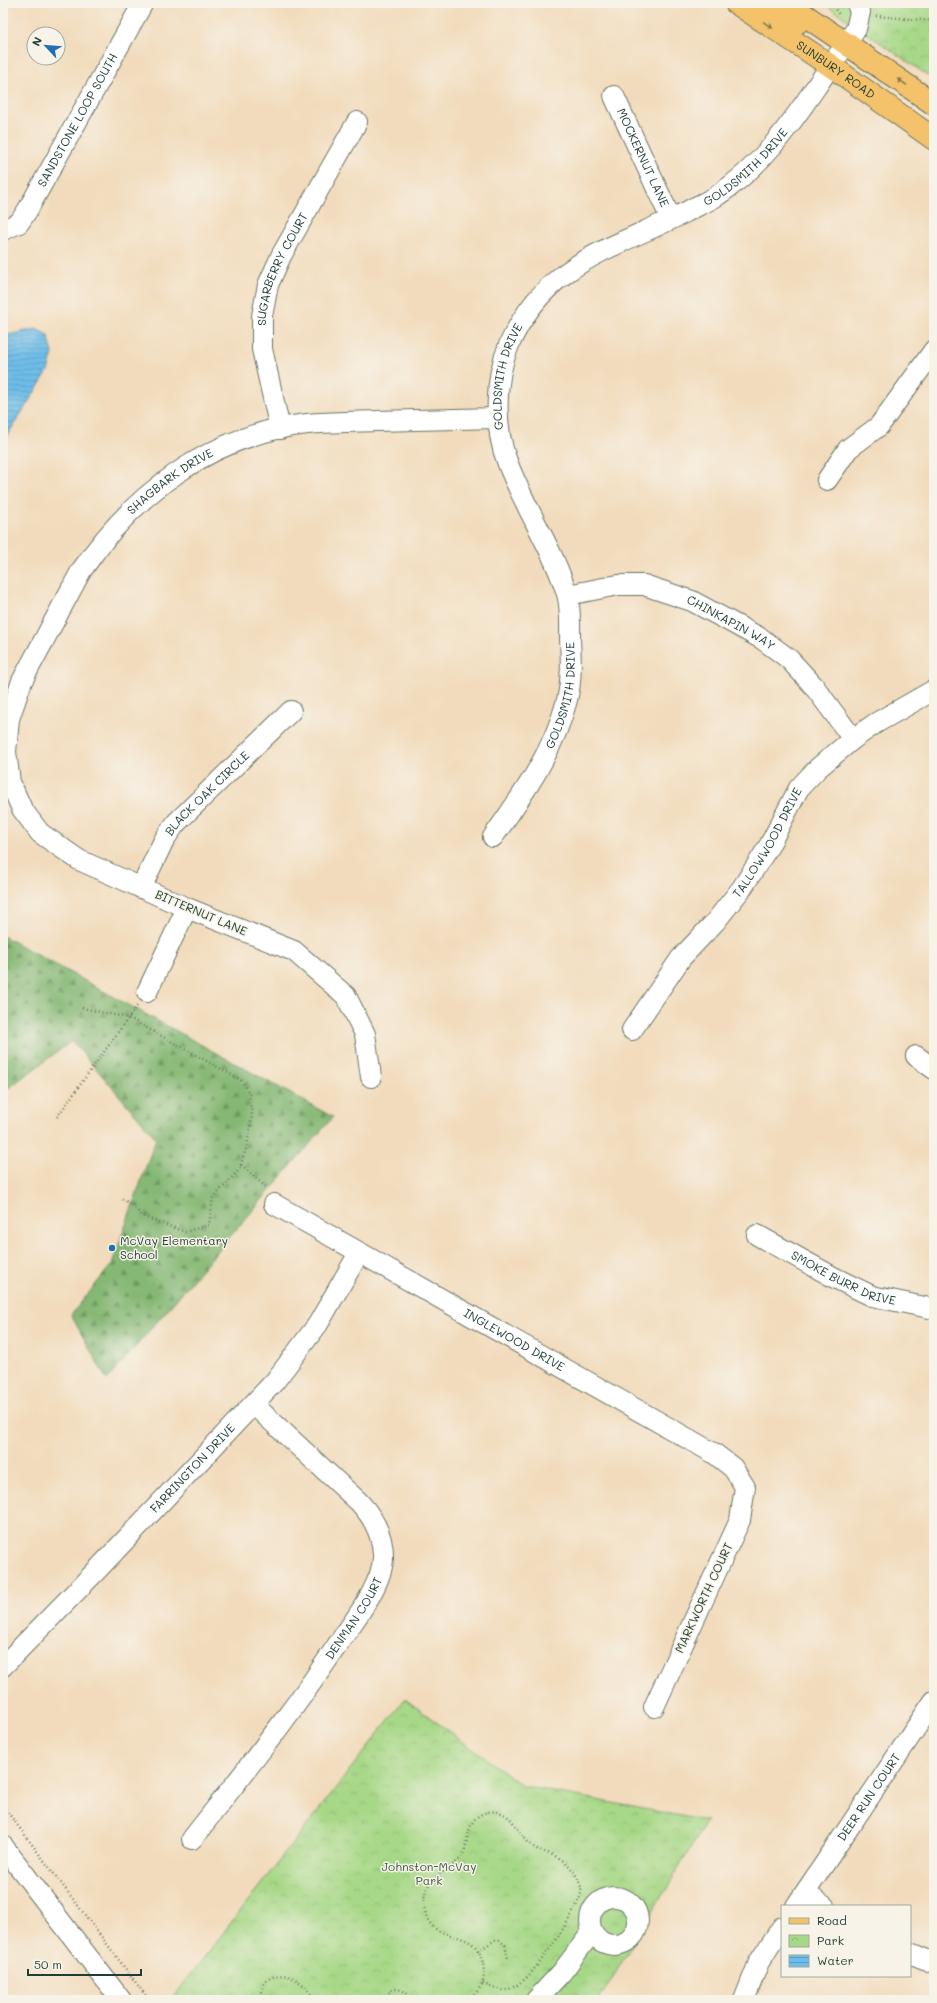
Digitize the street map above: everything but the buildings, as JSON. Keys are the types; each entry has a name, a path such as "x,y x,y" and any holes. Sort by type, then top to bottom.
{"main road":[{"name":"SUNBURY ROAD","path":"736,3 831,66 934,139"},
{"path":"767,3 825,41 836,44 846,44"},
{"path":"787,3 934,104"},
{"path":"831,66 844,66 853,70 908,108 934,118"}],"street":[{"name":"SANDSTONE LOOP SOUTH","path":"4,230 19,223 27,211 143,3"},
{"name":"GOLDSMITH DRIVE","path":"493,837 533,780 553,741 565,706 571,672 568,595 507,462 498,418 498,392 502,367 509,346 524,317 542,294 562,274 588,258 716,196 755,166 790,125 856,29 859,8"},
{"name":"MOCKERNUT LANE","path":"614,96 671,219"},
{"name":"SUGARBERRY COURT","path":"280,429 262,349 262,316 268,285 281,256 357,122"},
{"path":"827,480 848,449 879,426 934,350"},
{"name":"SHAGBARK DRIVE","path":"5,767 6,735 14,702 22,681 81,571 106,536 141,500 164,482 191,464 220,449 247,438 306,424 498,418"},
{"name":"CHINKAPIN WAY","path":"568,595 618,585 644,585 692,601 762,639 789,659 813,684 854,740"},
{"name":"TALLOWWOOD DRIVE","path":"632,1030 681,958 715,922 742,888 769,846 798,788 818,768 876,723 934,690"},
{"name":"BLACK OAK CIRCLE","path":"141,888 164,840 176,823 291,711"},
{"name":"BITTERNUT LANE","path":"5,767 22,810 40,833 79,860 186,908 294,951 346,996 365,1034 371,1077"},
{"path":"147,992 186,908"},
{"path":"916,1056 934,1069"},
{"name":"INGLEWOOD DRIVE","path":"274,1204 715,1454 733,1468 745,1487"},
{"name":"SMOKE BURR DRIVE","path":"757,1235 835,1278 872,1296 934,1309"},
{"name":"FARRINGTON DRIVE","path":"3,1666 254,1405 275,1381 318,1324 360,1253"},
{"name":"DENMAN COURT","path":"192,1839 306,1692 352,1623 378,1579 383,1556 379,1533 372,1516 359,1502 254,1405"},
{"name":"MARKWORTH COURT","path":"654,1707 737,1526 745,1487"},
{"name":"DEER RUN COURT","path":"800,1900 934,1701"},
{"path":"3,1846 121,2000"},
{"path":"800,1900 820,1905"},
{"path":"744,2000 759,1962 781,1929"},
{"path":"536,2000 562,1972 592,1932"},
{"path":"911,1953 934,1963"}],"path":[{"path":"859,8 878,16 934,21"},
{"path":"57,1117 147,992"},
{"path":"82,1008 129,1018 241,1080 249,1093 252,1116 247,1146 239,1170 213,1198 209,1225 185,1232 142,1216 131,1204 120,1198"},
{"path":"241,1165 271,1191 274,1204"},
{"path":"3,1806 149,2000"},
{"path":"468,2000 482,1983 483,1964 478,1951 469,1942 438,1931 431,1925 426,1916 424,1904 425,1893 429,1884 462,1856 473,1820 485,1813 494,1811 504,1814 514,1822 529,1844 542,1852 558,1857 571,1867 582,1889 580,1901 573,1914 530,1975 506,1990 498,1990 482,1983"},
{"path":"478,1951 495,1940 499,1940 505,1945 508,1958"},
{"path":"260,2000 264,1983 274,1976 282,1975 293,1978 304,1984 315,2000"},
{"path":"385,2000 387,1994 392,1989 400,1989 408,1994 412,2000"}],"green space":[{"path":"823,3 934,3 934,80"},
{"path":"3,936 333,1117 107,1380 71,1315 112,1264 156,1138 72,1041 3,1092"},
{"name":"Johnston-McVay Park","path":"405,1699 523,1786 707,1821 599,2000 171,2000"}],"water":[{"path":"36,329 48,335 53,353 48,371 3,442 3,336"}],"place":[{"name":"McVay Elementary School","path":"112,1248"}]}
